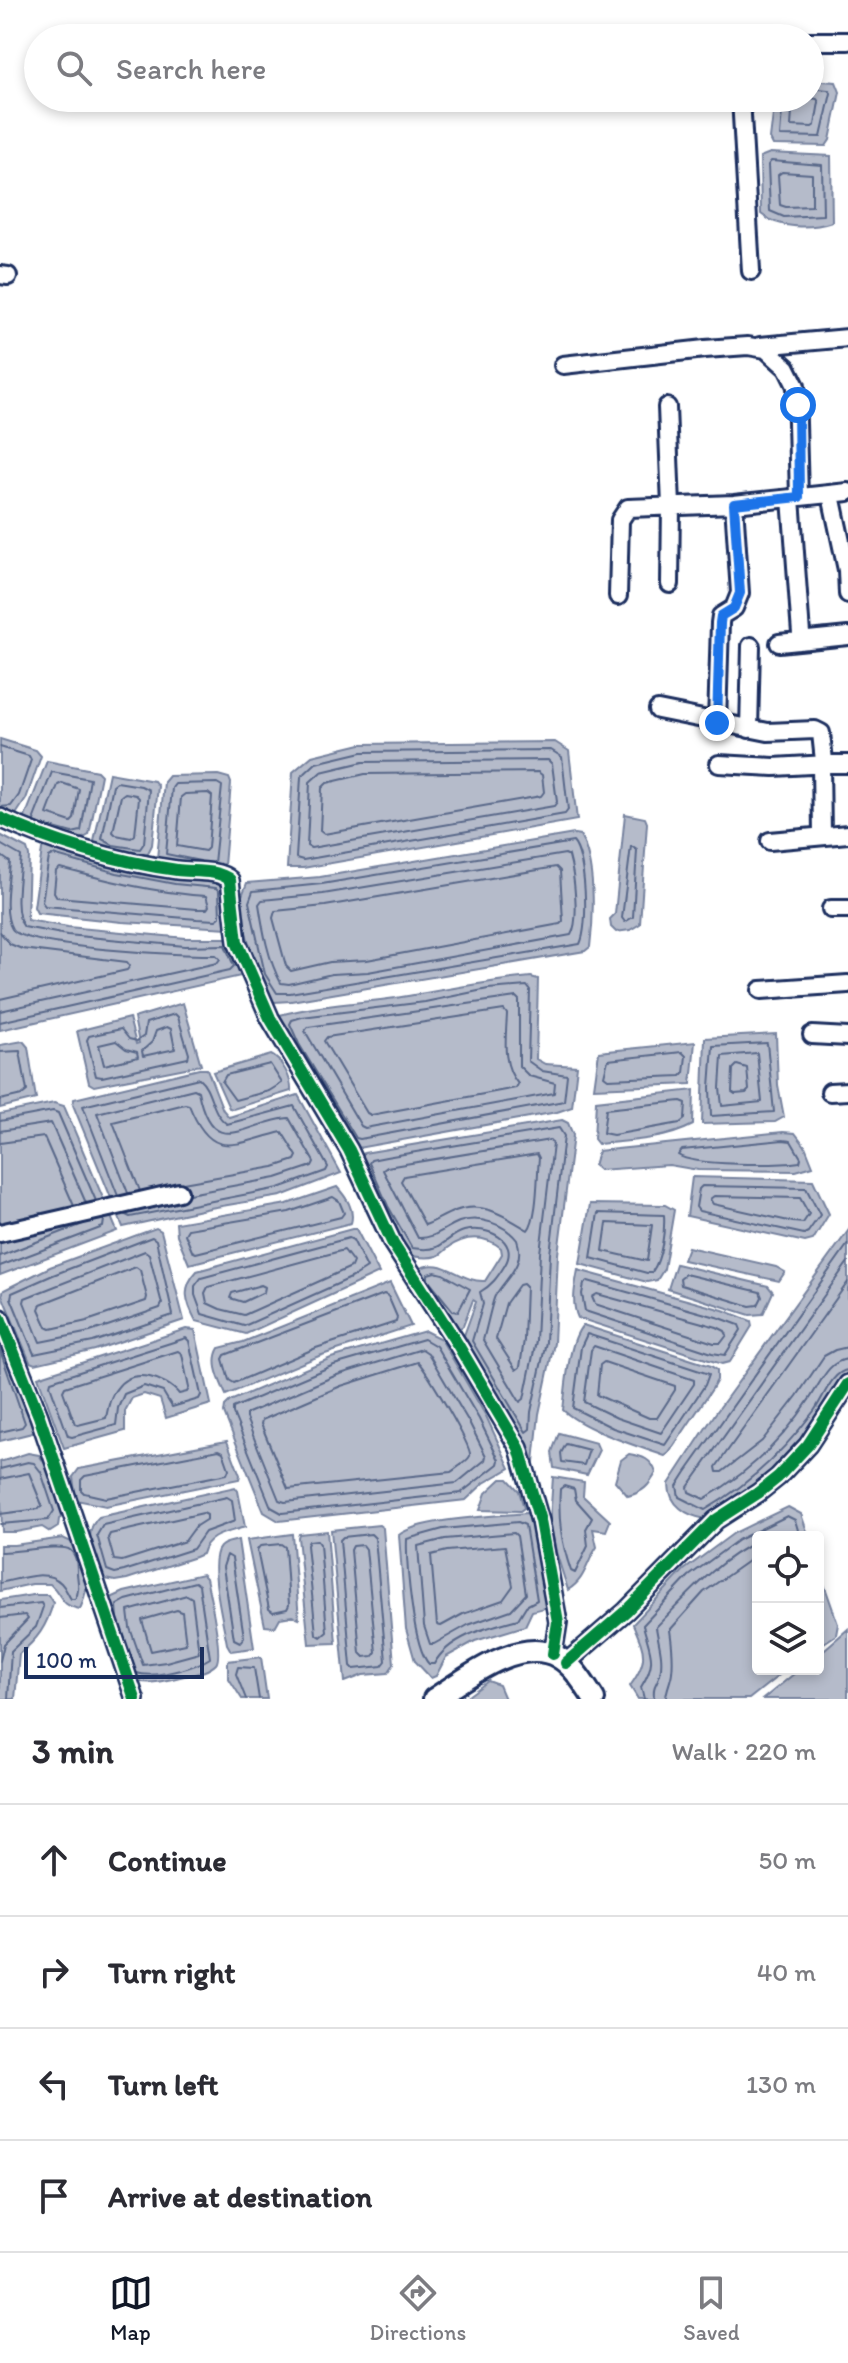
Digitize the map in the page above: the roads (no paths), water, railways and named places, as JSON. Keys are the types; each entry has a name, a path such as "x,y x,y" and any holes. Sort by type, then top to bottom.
{"main road":[{"path":"434,1699 499,1659 532,1651 565,1650 594,1699"}],"street":[{"path":"824,41 848,41"},
{"path":"742,112 751,271"},
{"path":"563,365 705,349 848,338"},
{"path":"760,346 776,355 796,386 795,497 801,634"},
{"path":"667,407 670,584"},
{"path":"618,596 623,512 635,507 734,504 839,494 848,594"},
{"path":"717,723 721,616 734,608 740,593 734,504"},
{"path":"779,643 848,636"},
{"path":"749,729 751,646"},
{"path":"658,710 768,732 815,730 821,733 825,764 822,835"},
{"path":"719,764 774,767 848,764"},
{"path":"0,818 34,834 140,864 217,874 230,880 237,942 270,1018 349,1150 393,1244 519,1448 540,1521 565,1650 626,1611 716,1520 778,1477 808,1445 848,1384"},
{"path":"770,841 848,834"},
{"path":"761,990 848,984"},
{"path":"812,1035 848,1037"},
{"path":"830,1092 848,1091"},
{"path":"0,1233 179,1192"},
{"path":"0,1318 39,1416 135,1699"}],"water":[{"path":"824,81 836,82 840,92 826,146 773,145 770,139 773,112 824,112"},
{"path":"770,153 831,156 832,222 795,226 777,223 761,214 760,157"},
{"path":"0,739 36,750 41,756 26,799 15,816 0,814"},
{"path":"555,742 569,751 577,820 303,868 287,868 293,772 312,756 361,744"},
{"path":"47,761 97,771 101,775 89,835 81,839 65,839 22,825"},
{"path":"109,773 154,781 158,786 152,845 145,859 93,846"},
{"path":"218,775 229,778 231,783 224,866 217,872 157,859 164,782 169,776"},
{"path":"625,814 645,818 647,823 640,924 630,930 616,932 611,927 610,919 615,914"},
{"path":"0,835 27,849 27,920 186,938 234,938 243,970 241,976 0,1030"},
{"path":"580,835 585,847 591,875 593,906 590,947 585,951 291,1001 274,1002 258,977 240,901 247,883 320,877"},
{"path":"45,843 221,881 227,887 228,928 37,913 34,907"},
{"path":"531,977 538,979 536,1059 545,1064 577,1066 572,1107 358,1148 350,1144 282,1025 280,1015 323,1007"},
{"path":"183,1003 201,1065 94,1086 89,1083 77,1031 129,1018 136,1044 139,1043 134,1018"},
{"path":"776,1034 778,1085 784,1117 775,1122 702,1124 705,1038"},
{"path":"23,1041 28,1047 36,1099 0,1108 0,1045"},
{"path":"695,1042 691,1084 594,1088 599,1052"},
{"path":"271,1055 286,1070 291,1091 229,1108 213,1072"},
{"path":"207,1069 223,1110 229,1117 298,1095 341,1173 281,1196 123,1227 73,1105 74,1099"},
{"path":"694,1090 693,1125 647,1139 598,1144 594,1139 596,1101"},
{"path":"54,1103 64,1106 117,1231 0,1275 0,1114"},
{"path":"562,1120 568,1123 573,1135 558,1254 554,1343 539,1414 534,1462 530,1460 462,1341 476,1302 473,1300 463,1326 457,1330 415,1271 434,1265 467,1278 485,1281 502,1254 501,1248 475,1238 461,1241 433,1257 405,1254 361,1158 364,1153"},
{"path":"795,1133 805,1146 813,1166 796,1171 698,1170 669,1165 599,1170 594,1166 598,1151"},
{"path":"692,1177 813,1180 829,1214 813,1240 805,1242 687,1216"},
{"path":"337,1187 351,1208 351,1223 189,1264 177,1235 176,1223 287,1204"},
{"path":"590,1204 665,1205 674,1210 664,1269 657,1280 647,1282 580,1264"},
{"path":"156,1228 161,1231 184,1320 95,1350 35,1364 30,1362 2,1295 4,1290 50,1267"},
{"path":"356,1229 379,1273 246,1334 196,1321 187,1289 197,1271"},
{"path":"848,1231 848,1371 835,1394 788,1455 749,1490 706,1519 686,1512 672,1498 669,1484 715,1414"},
{"path":"688,1247 776,1267 785,1272 779,1281 683,1260"},
{"path":"676,1264 768,1286 773,1292 763,1314 750,1315 668,1289"},
{"path":"578,1270 723,1310 751,1321 752,1326 730,1362 722,1364 578,1318 574,1300"},
{"path":"390,1283 411,1326 319,1356 226,1395 215,1360 219,1348 243,1342"},
{"path":"583,1325 717,1370 717,1380 712,1389 665,1456 597,1431 563,1410 571,1353"},
{"path":"0,1329 28,1401 35,1429 32,1433 0,1441"},
{"path":"186,1329 195,1330 211,1404 166,1418 160,1399 144,1394 132,1398 125,1411 125,1431 64,1448 38,1377"},
{"path":"425,1331 441,1339 486,1416 510,1468 484,1483 466,1500 279,1521 264,1512 224,1413 225,1406 230,1401 331,1358"},
{"path":"559,1433 596,1443 599,1450 587,1475 554,1468 552,1452"},
{"path":"227,1441 239,1479 106,1506 76,1500 73,1477 79,1469"},
{"path":"28,1453 39,1455 48,1468 65,1515 59,1519 58,1527 50,1532 42,1527 2,1532 0,1462"},
{"path":"629,1454 646,1459 656,1473 645,1488 628,1496 615,1481 621,1460"},
{"path":"553,1477 584,1482 583,1496 610,1521 606,1531 593,1529 597,1547 582,1576 568,1590 550,1520"},
{"path":"501,1479 508,1479 519,1491 524,1508 520,1511 480,1510 486,1493"},
{"path":"235,1487 245,1527 213,1538 202,1554 195,1557 127,1579 115,1581 100,1578 90,1538 99,1517"},
{"path":"788,1507 801,1514 807,1531 752,1531 752,1675 779,1675 749,1699 638,1699 630,1686 640,1669 643,1656 633,1624 684,1570 734,1533"},
{"path":"527,1513 532,1518 548,1607 532,1611 525,1626 475,1641 446,1657 436,1676 431,1678 415,1661 406,1629 399,1535 409,1529 441,1521"},
{"path":"379,1525 383,1528 394,1664 388,1673 363,1675 345,1682 331,1530"},
{"path":"327,1531 336,1643 309,1644 298,1537 299,1534"},
{"path":"292,1534 299,1619 292,1616 280,1618 275,1627 265,1626 247,1540"},
{"path":"63,1538 81,1550 86,1566 85,1594 80,1609 65,1602 50,1584 32,1584 0,1591 0,1545"},
{"path":"238,1540 254,1648 231,1651 220,1609 215,1565 220,1547"},
{"path":"202,1574 206,1578 215,1623 216,1664 204,1671 162,1681 131,1679 108,1608 111,1598 124,1592"},
{"path":"824,1584 838,1624 836,1635 824,1643"},
{"path":"48,1595 53,1603 51,1611 40,1632 19,1654 15,1699 0,1699 0,1600"},
{"path":"848,1629 848,1699 763,1699 793,1675 824,1675 824,1650"},
{"path":"261,1657 267,1699 242,1699 228,1677 228,1661"},
{"path":"488,1681 499,1685 505,1699 464,1699"}]}
